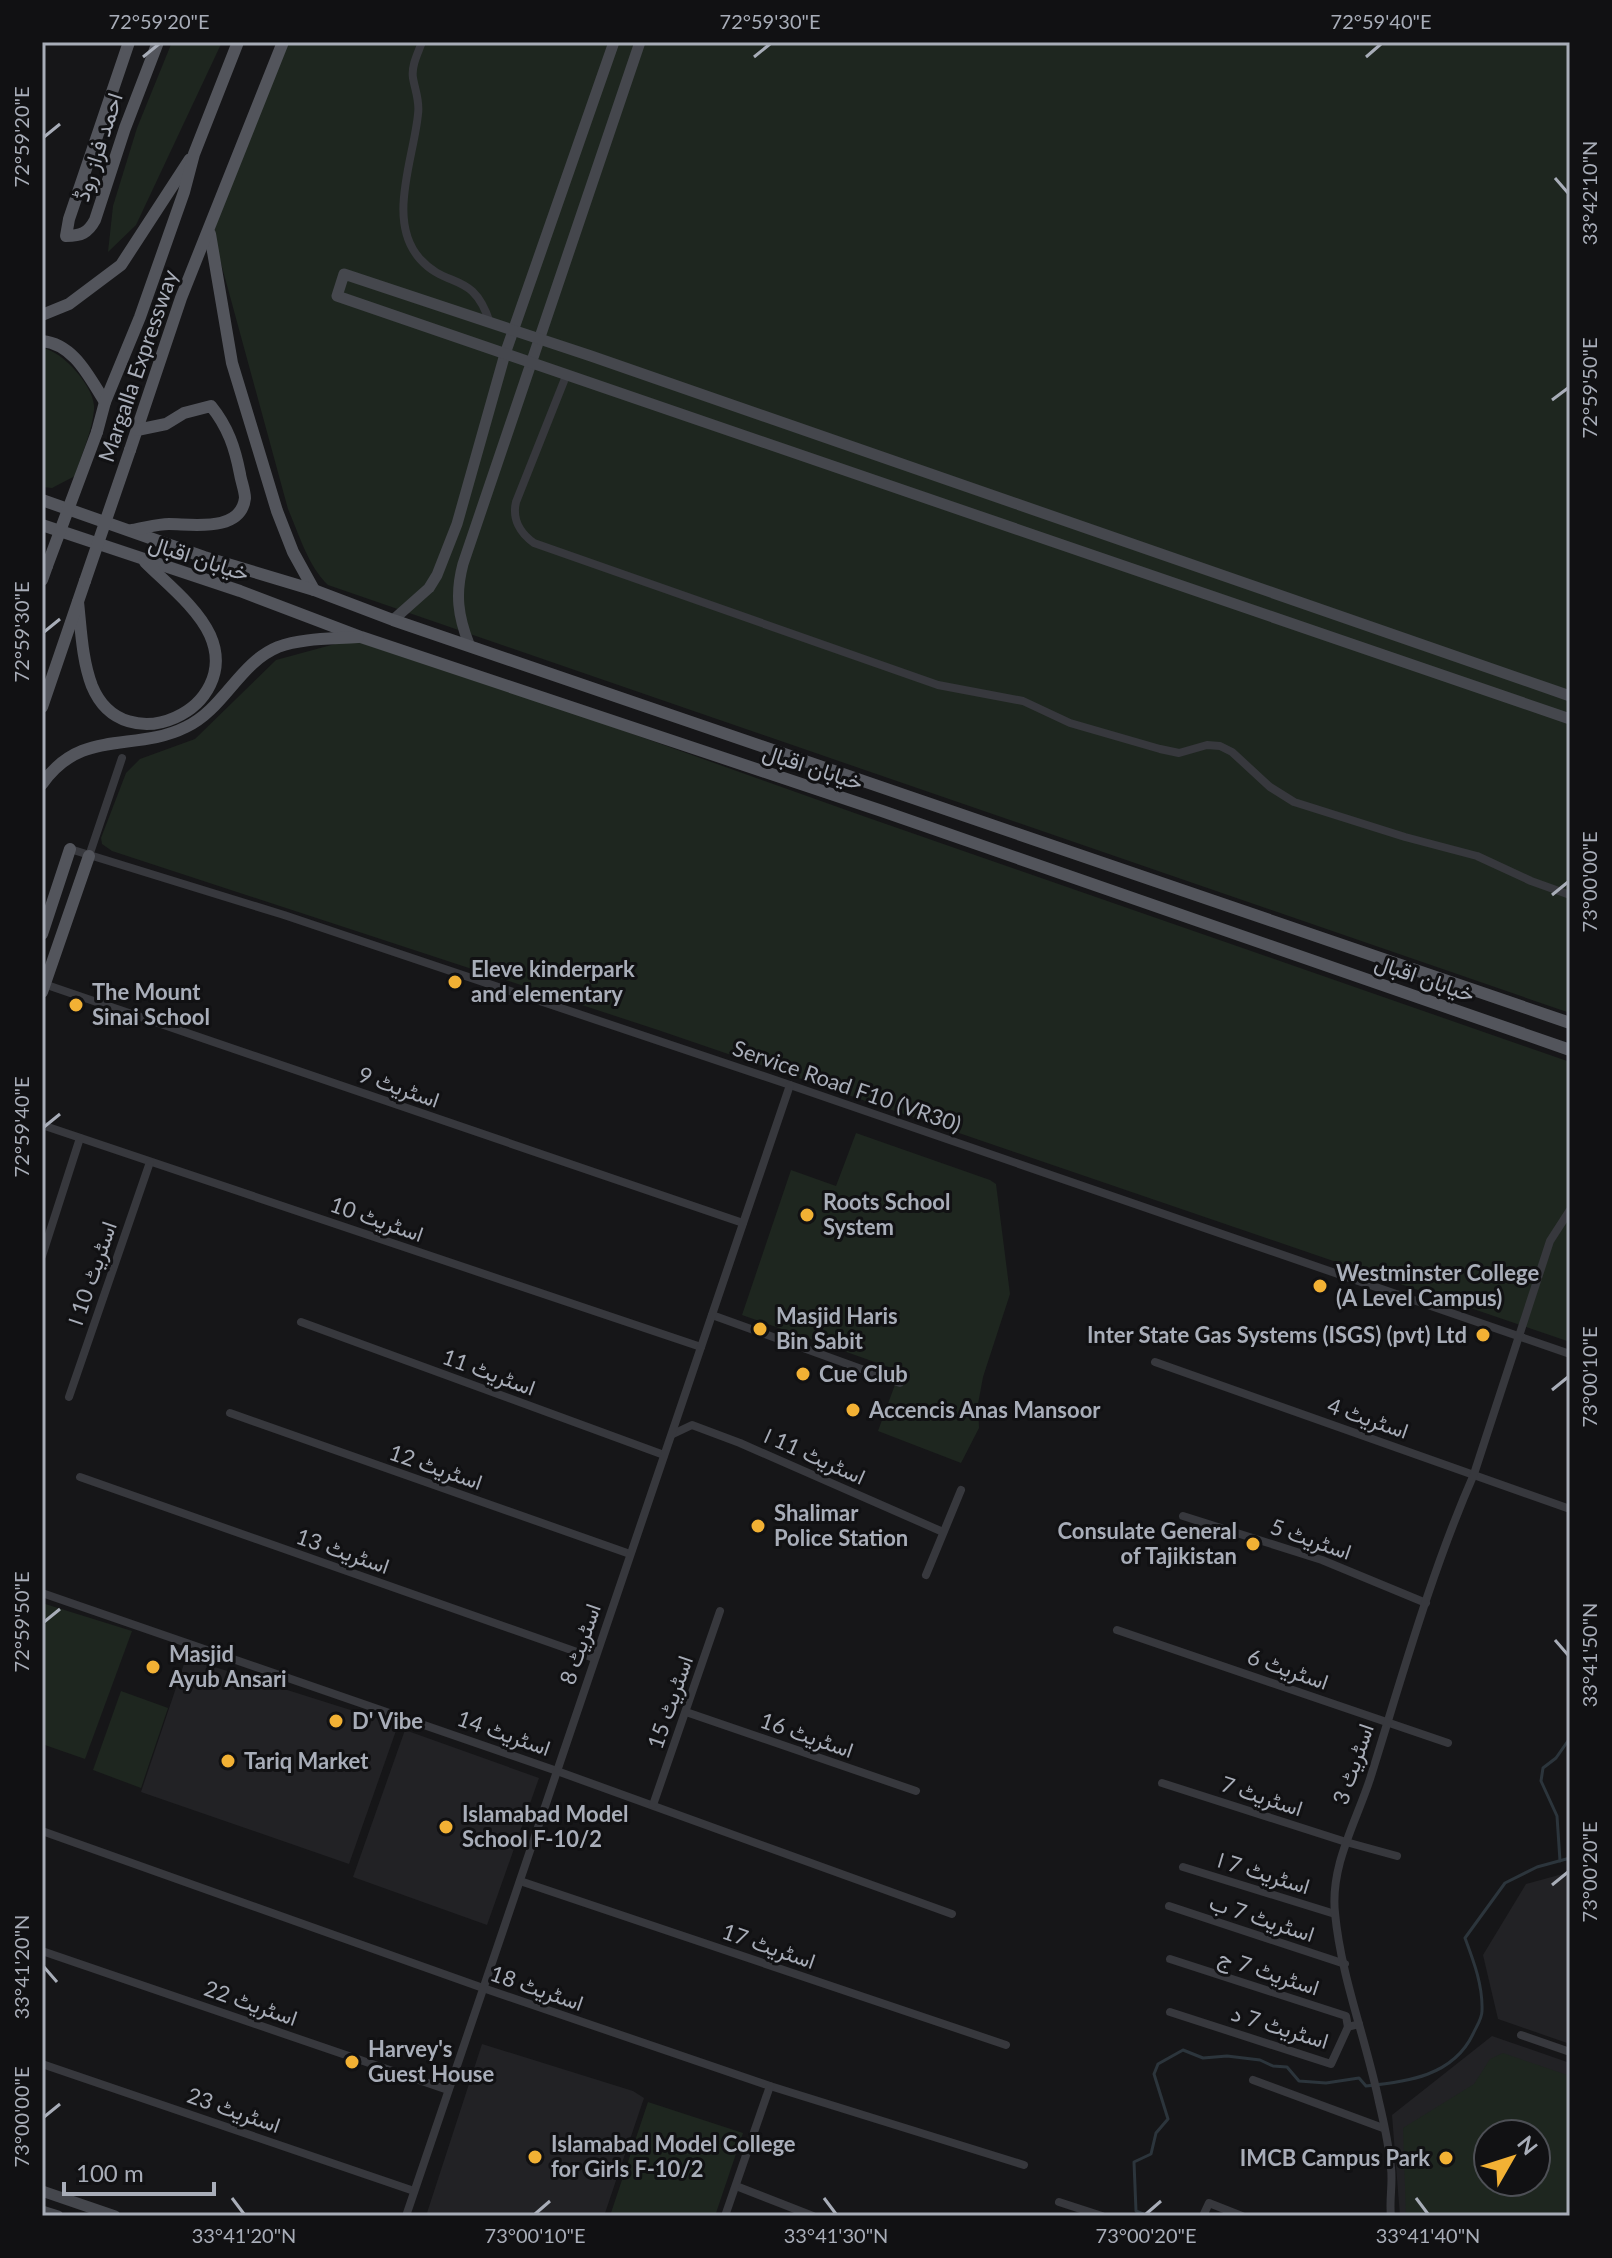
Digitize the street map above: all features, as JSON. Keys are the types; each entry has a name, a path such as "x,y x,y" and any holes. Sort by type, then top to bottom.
{"main road":[{"name":"احمد فراز روڈ","path":"129,42 66,236 79,236 90,229 95,220 125,128 158,42"},
{"name":"Margalla Expressway","path":"42,580 97,432 105,402 140,317 184,192 194,154 238,42"},
{"name":"Margalla Expressway","path":"42,707 181,298 283,42"},
{"path":"42,315 69,304 121,265 194,154"},
{"path":"210,231 232,363 277,511 293,552 314,590"},
{"path":"42,341 56,343 71,354 105,402"},
{"path":"129,530 168,524 197,526 224,522 237,513 245,499 237,458 225,424 211,406 184,413 166,424 137,430"},
{"name":"خیابان اقبال","path":"42,500 204,557 314,590 393,620 1570,1023"},
{"name":"خیابان اقبال","path":"42,525 240,591 361,637 882,811 1570,1050"},
{"path":"78,602 88,672 101,700 114,715 149,725 180,716 196,705 215,672 213,646 201,620 145,561"},
{"path":"42,784 64,759 89,747 166,735 185,728 217,704 260,657 280,647 305,641 361,637"},
{"path":"42,934 70,849"},
{"path":"43,988 89,856"}],"street":[{"path":"422,42 414,64 419,112 404,205 406,231 419,258 435,272 464,284 480,297 490,323"},
{"path":"393,620 421,596 437,575 457,524 505,354 614,42"},
{"path":"469,644 457,607 458,583 640,42"},
{"path":"1570,696 541,339 344,274 337,296 1570,719"},
{"path":"566,376 514,513 525,536 534,543 938,685 1023,701 1070,723 1160,749 1179,753 1207,745 1220,746 1232,752 1270,787 1294,802 1477,856 1570,895"},
{"path":"89,856 122,758"},
{"name":"Service Road F10 (VR30)","path":"70,849 284,915 790,1085 1570,1354"},
{"name":"اسٹریٹ 9","path":"43,988 743,1223"},
{"name":"اسٹریٹ 8","path":"406,2216 790,1085"},
{"name":"اسٹریٹ 10","path":"42,1125 701,1347"},
{"path":"42,1256 80,1138"},
{"name":"اسٹریٹ 10 ا","path":"69,1397 150,1162"},
{"name":"اسٹریٹ 3","path":"1391,2216 1391,2167 1378,2095 1335,1914 1336,1886 1346,1842 1426,1603 1474,1474 1550,1241 1570,1210"},
{"path":"712,1315 900,1383"},
{"name":"اسٹریٹ 11","path":"301,1322 664,1455"},
{"name":"اسٹریٹ 4","path":"1155,1362 1570,1509"},
{"name":"اسٹریٹ 12","path":"230,1413 630,1554"},
{"name":"اسٹریٹ 11 ا","path":"672,1435 692,1425 943,1532"},
{"name":"اسٹریٹ 13","path":"80,1477 594,1658"},
{"path":"926,1575 961,1490"},
{"name":"اسٹریٹ 5","path":"1183,1516 1322,1560 1426,1603"},
{"name":"اسٹریٹ 14","path":"42,1593 557,1771 952,1914"},
{"name":"اسٹریٹ 15","path":"653,1805 720,1611"},
{"name":"اسٹریٹ 6","path":"1117,1630 1448,1743"},
{"name":"اسٹریٹ 16","path":"686,1712 916,1791"},
{"name":"اسٹریٹ 7","path":"1162,1783 1397,1856"},
{"name":"اسٹریٹ 18","path":"42,1831 770,2086 1024,2165"},
{"name":"اسٹریٹ 7 ا","path":"1183,1867 1335,1914"},
{"name":"اسٹریٹ 17","path":"520,1881 1006,2045"},
{"name":"اسٹریٹ 7 ب","path":"1169,1906 1345,1964"},
{"name":"اسٹریٹ 22","path":"42,1951 448,2090"},
{"name":"اسٹریٹ 7 ج","path":"1170,1959 1346,2016 1348,2027"},
{"name":"اسٹریٹ 7 د","path":"1170,2012 1331,2064 1348,2027 1359,2024"},
{"path":"1521,2035 1570,2052"},
{"name":"اسٹریٹ 23","path":"42,2064 414,2191"},
{"path":"1253,2080 1383,2128"},
{"path":"725,2216 770,2086"},
{"path":"736,2186 813,2216"},
{"path":"42,2191 115,2216"},
{"path":"1059,2202 1102,2216"},
{"path":"1203,2216 1209,2203 1238,2215"},
{"path":"42,2211 58,2216"}],"shaded area":[{"path":"172,42 222,42 136,225 108,252 113,206 137,128"},
{"path":"279,42 1570,42 1570,1013 328,585 309,559 288,509 213,234"},
{"path":"42,348 59,356 77,372 90,392 94,410 75,476 52,488 42,487"},
{"path":"361,637 1570,1062 1570,1342 658,1030 112,851 102,844 101,838 126,773 140,759 195,739 276,660"},
{"path":"856,1133 996,1184 1010,1294 983,1377 978,1404 979,1428 961,1463 878,1431 900,1371 742,1315 791,1170 836,1186"},
{"path":"42,1603 132,1631 85,1759 42,1744"},
{"path":"186,1658 398,1725 349,1864 141,1792"},
{"path":"121,1691 168,1708 141,1788 93,1770"},
{"name":"Islamabad Model School F-10/2","path":"405,1730 539,1778 487,1925 353,1877"},
{"path":"1570,1872 1570,2044 1498,2019 1483,1955 1526,1884"},
{"name":"IMCB Campus Park","path":"1492,2036 1570,2063 1570,2216 1400,2216 1392,2115"},
{"name":"Islamabad Model College for Girls F-10/2","path":"482,2044 633,2091 644,2098 604,2216 426,2216"},
{"name":"IMCB Campus Park","path":"1503,2053 1570,2076 1570,2216 1406,2216 1403,2128 1474,2084 1490,2059"},
{"path":"648,2102 743,2133 715,2216 610,2216"}],"waterway":[{"path":"1560,1861 1557,1816 1541,1781 1543,1768 1556,1758 1570,1738"},
{"path":"1148,2216 1136,2211 1134,2162 1151,2154 1156,2133 1168,2119 1154,2074 1158,2064 1183,2050 1203,2058 1227,2056 1287,2067 1299,2081 1326,2083 1359,2078 1366,2086 1413,2079 1441,2068 1464,2048 1482,2014 1475,1965 1465,1938 1505,1883 1537,1867 1570,1858"}],"place":[{"name":"Eleve kinderpark and elementary","path":"455,982"},
{"name":"The Mount Sinai School","path":"76,1005"},
{"name":"Roots School System","path":"807,1215"},
{"name":"Westminster College (A Level Campus)","path":"1320,1286"},
{"name":"Masjid Haris Bin Sabit","path":"760,1329"},
{"name":"Inter State Gas Systems (ISGS) (pvt) Ltd","path":"1483,1335"},
{"name":"Cue Club","path":"803,1374"},
{"name":"Accencis Anas Mansoor","path":"853,1410"},
{"name":"Shalimar Police Station","path":"758,1526"},
{"name":"Consulate General of Tajikistan","path":"1253,1544"},
{"name":"Masjid Ayub Ansari","path":"153,1667"},
{"name":"D' Vibe","path":"336,1721"},
{"name":"Tariq Market","path":"228,1761"},
{"name":"Islamabad Model School F-10/2","path":"446,1827"},
{"name":"Harvey's Guest House","path":"352,2062"},
{"name":"Islamabad Model College for Girls F-10/2","path":"535,2157"},
{"name":"IMCB Campus Park","path":"1446,2158"}]}
